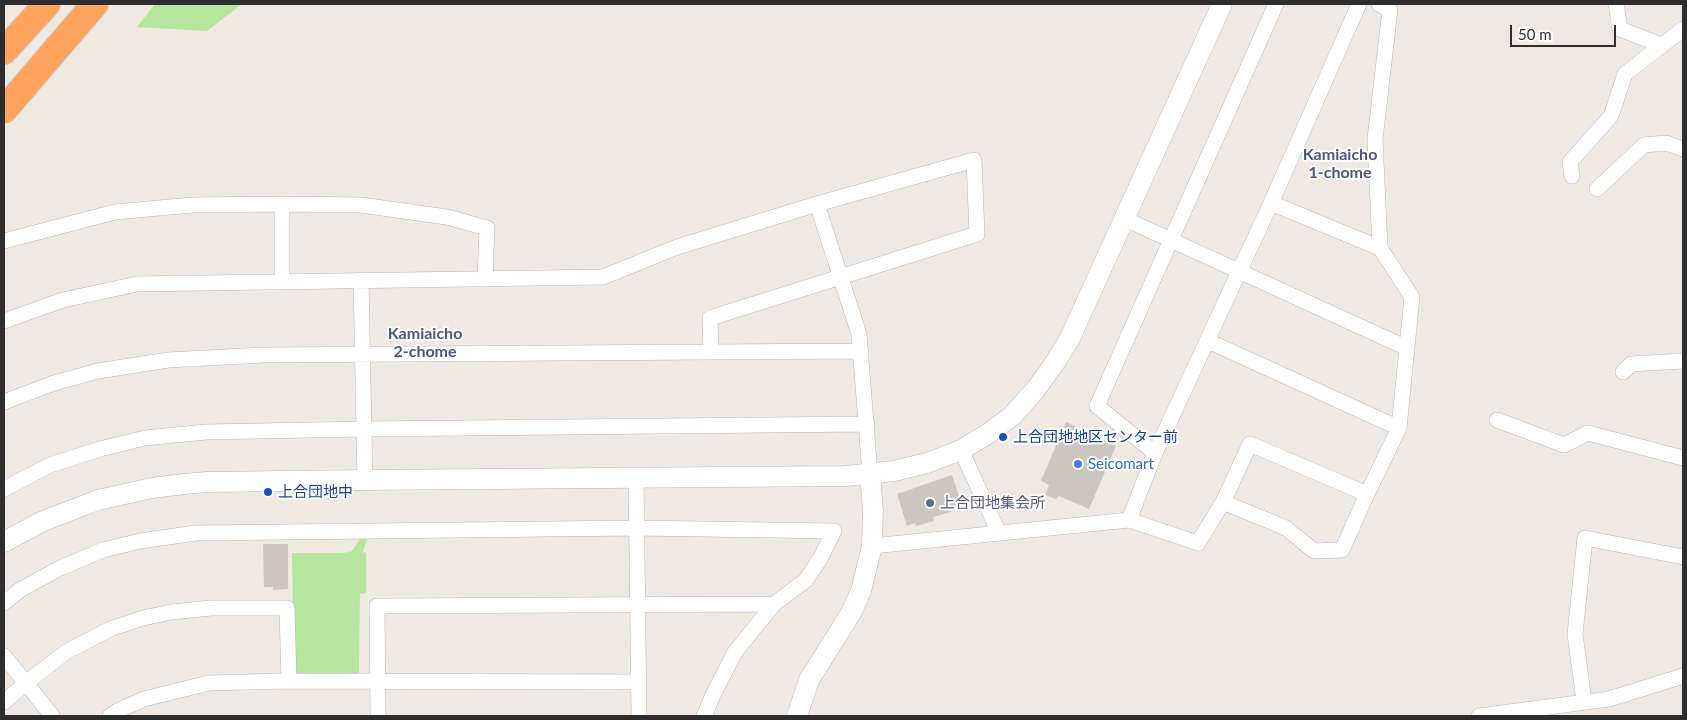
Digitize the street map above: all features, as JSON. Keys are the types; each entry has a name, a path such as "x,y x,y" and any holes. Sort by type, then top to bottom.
{"highway":[{"path":"4,51 47,4"},
{"path":"4,110 95,4"}],"street":[{"path":"4,542 41,522 98,500 152,488 207,482 818,477 894,471 928,463 960,450 986,435 1012,416 1036,389 1054,364 1080,320 1222,4"},
{"path":"1155,453 1097,406 1276,4"},
{"path":"1129,520 1155,453 1271,203 1359,4"},
{"path":"1223,502 1286,528 1314,551 1342,550 1399,428 1412,297 1380,248 1375,139 1390,10 1379,4"},
{"path":"1616,4 1620,29 1661,45"},
{"path":"1572,176 1570,162 1611,116 1625,74 1683,29"},
{"path":"1597,189 1644,144 1666,143 1683,149"},
{"path":"4,321 63,300 137,284 603,277 677,247 817,204 974,160 977,234 710,318 711,352"},
{"path":"1271,203 1380,248"},
{"path":"282,204 282,281"},
{"path":"797,716 809,680 851,612 867,571 872,546 867,424 859,334 817,204"},
{"path":"4,241 115,212 192,205 361,205 447,217 487,228 485,278"},
{"path":"1125,219 1407,348"},
{"path":"361,280 365,480"},
{"path":"1208,341 1399,428"},
{"path":"4,402 54,383 98,371 168,360 263,355 860,351"},
{"path":"1623,372 1631,364 1683,361"},
{"path":"1497,420 1564,445 1588,433 1683,458"},
{"path":"4,489 50,465 100,449 145,438 206,432 867,424"},
{"path":"872,546 1129,520 1198,543 1223,502 1250,444 1367,494"},
{"path":"960,450 999,533"},
{"path":"636,478 639,716"},
{"path":"4,603 20,590 58,569 103,550 140,541 196,533 637,528 834,531 820,559 806,580 774,604 735,652 704,716"},
{"path":"1584,701 1575,634 1585,538 1683,554"},
{"path":"378,716 377,606 774,604"},
{"path":"4,702 66,652 110,629 143,618 171,612 211,608 287,608 289,681"},
{"path":"4,656 52,716"},
{"path":"1480,716 1610,699 1683,676"},
{"path":"110,716 144,699 209,683 289,681 638,682"}],"green space":[{"path":"155,4 242,4 207,31 137,27"},
{"path":"362,536 368,536 363,552 366,553 366,593 360,594 359,673 294,674 292,553 344,553 352,551"}],"building":[{"name":"Seicomart","path":"1066,422 1116,446 1089,509 1059,496 1056,499 1045,495 1049,485 1041,481"},
{"name":"上合団地集会所","path":"952,475 963,508 933,517 934,521 916,526 915,523 907,526 897,494"},
{"path":"263,544 288,544 288,589 273,590 273,587 264,587"}],"place":[{"name":"上合団地地区センター前","path":"1003,437"},
{"name":"Seicomart","path":"1078,464"},
{"name":"上合団地中","path":"268,492"},
{"name":"上合団地集会所","path":"930,503"}],"district":[{"name":"Kamiaicho 1-chome","path":"1340,164"},
{"name":"Kamiaicho 2-chome","path":"425,343"}]}
